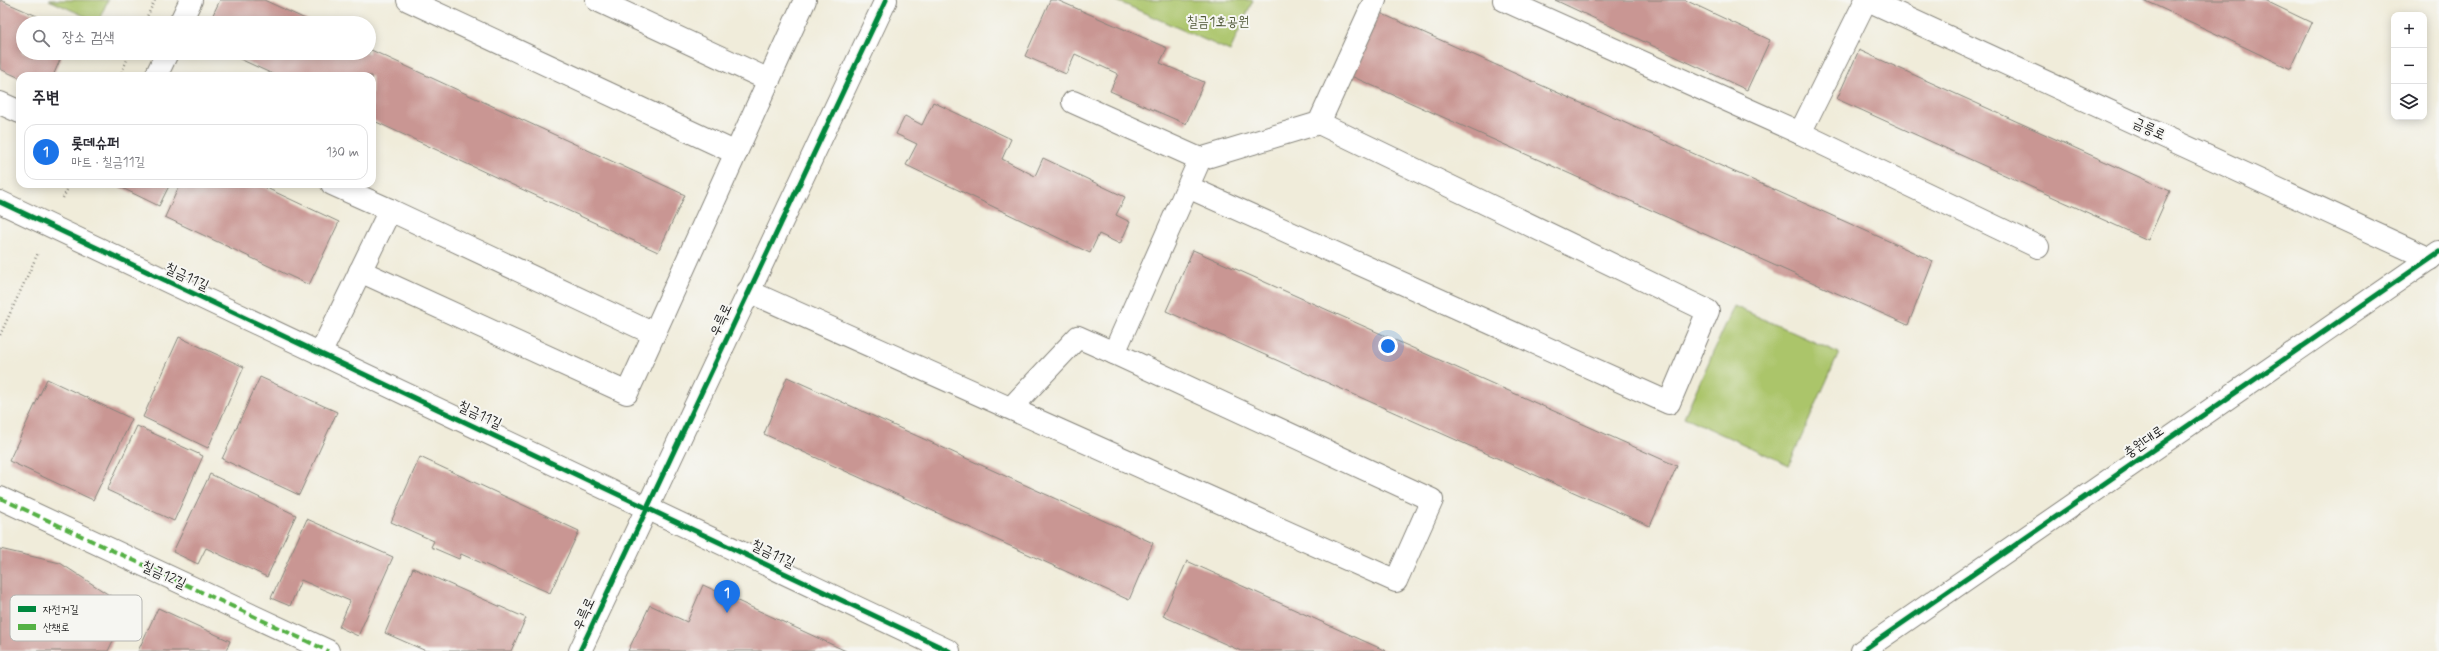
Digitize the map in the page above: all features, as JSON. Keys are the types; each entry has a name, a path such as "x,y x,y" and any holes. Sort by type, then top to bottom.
{"street":[{"path":"183,16 191,0"},
{"path":"408,0 736,152"},
{"path":"597,0 769,80"},
{"path":"360,271 628,393 805,0"},
{"name":"우륵로","path":"580,651 886,0"},
{"path":"1319,123 1374,0"},
{"path":"1504,0 1800,133 2038,247"},
{"path":"1800,133 1867,0"},
{"name":"금릉로","path":"1867,0 2434,256"},
{"path":"158,72 164,60"},
{"path":"1073,102 1200,159 1319,123 1708,311 1669,403 1188,187"},
{"path":"0,103 16,110"},
{"path":"1114,353 1200,159"},
{"path":"341,188 654,334"},
{"name":"칠금11길","path":"0,202 949,651"},
{"path":"320,354 390,210"},
{"name":"충원대로","path":"1862,651 2434,256"},
{"path":"748,291 1396,581 1432,500 1114,353 1078,338 1011,408"},
{"name":"칠금12길","path":"0,498 328,651"}],"path":[{"path":"147,16 155,0"},
{"path":"122,72 127,60"},
{"path":"0,335 68,188"}],"green space":[{"path":"49,0 108,0 101,16 85,16"},
{"name":"칠금1호공원","path":"1115,0 1253,0 1230,51"},
{"path":"1734,306 1839,353 1789,465 1684,417"}],"building":[{"path":"0,0 37,16 16,16 16,60 60,60 55,72 16,72 16,76 0,69"},
{"path":"220,0 264,0 299,16 212,16"},
{"path":"1050,0 1057,0 1167,48 1160,63 1204,82 1186,124 1110,91 1118,74 1075,54 1066,74 1025,56"},
{"path":"1555,0 1685,0 1770,40 1747,90"},
{"path":"2144,0 2264,0 2312,23 2291,69"},
{"path":"1378,12 1933,261 1908,325 1351,76"},
{"path":"1859,50 2170,191 2148,240 1837,99"},
{"path":"376,52 685,195 658,252 376,122 376,72 268,72 242,60 376,60"},
{"path":"933,102 1011,139 1002,159 1035,176 1043,158 1125,197 1116,215 1130,222 1120,244 1099,234 1090,253 906,165 917,144 896,134 905,116 922,125"},
{"path":"122,188 168,188 159,206"},
{"path":"178,188 267,188 339,222 309,285 165,217"},
{"path":"1193,250 1677,466 1650,526 1166,311"},
{"path":"179,337 244,367 208,448 143,417"},
{"path":"260,377 337,412 299,495 222,459"},
{"path":"787,377 1153,543 1129,600 764,434"},
{"path":"47,379 132,419 93,500 9,461"},
{"path":"137,426 203,456 174,521 107,490"},
{"path":"420,457 579,531 550,593 461,554 459,559 431,547 434,541 391,522"},
{"path":"210,474 296,515 267,577 206,548 198,564 173,552"},
{"path":"307,519 393,557 358,636 339,627 350,601 301,580 290,606 271,598"},
{"path":"0,549 60,563 109,595 10,595 10,641 113,641 108,651 0,651"},
{"path":"1187,561 1386,651 1241,651 1163,616"},
{"path":"413,568 526,618 511,651 426,651 385,633"},
{"path":"703,585 846,651 628,651 650,605 687,622"},
{"path":"158,608 230,641 226,651 138,651"}],"marked path":[{"path":"0,498 328,651"}],"cycle path":[{"path":"580,651 886,0"},
{"path":"0,202 949,651"},
{"path":"1862,651 2439,252"}],"place":[{"name":"롯데슈퍼","path":"727,613"}]}
